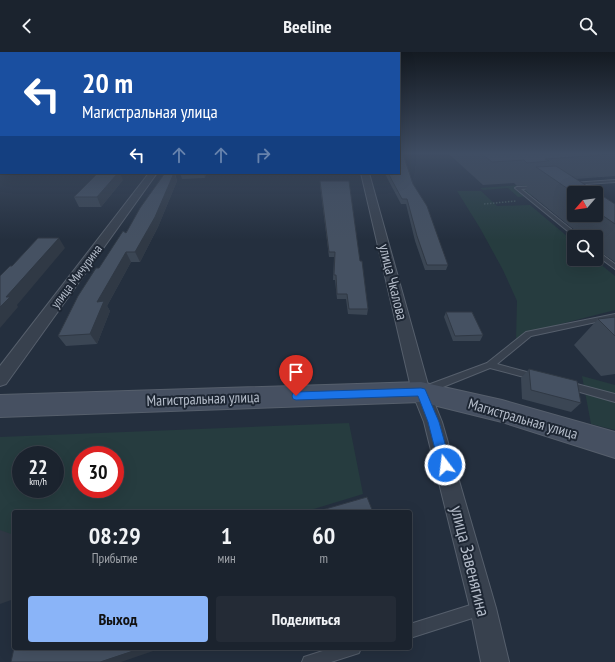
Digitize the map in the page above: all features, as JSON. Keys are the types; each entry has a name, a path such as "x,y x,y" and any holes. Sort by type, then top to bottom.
{"main road":[{"name":"Магистральная улица","path":"0,406 421,392 502,411 615,444"}],"street":[{"name":"улица Мичурина","path":"0,379 146,182"},
{"name":"улица Чкалова","path":"367,182 421,392"},
{"name":"улица Завенягина","path":"421,392 434,422 495,662"}],"lane":[{"path":"562,185 596,182"},
{"path":"540,186 517,188 569,230"},
{"path":"603,258 615,267"},
{"path":"421,392 490,365 529,334 615,316"},
{"path":"490,365 541,378"},
{"path":"563,384 615,398"},
{"path":"412,629 482,608"},
{"path":"309,662 348,650"}],"path":[{"path":"507,196 513,202"},
{"path":"484,204 532,200"}],"green space":[{"path":"554,182 576,182 582,186 567,186 567,193 518,197 508,188 483,190 480,188"},
{"path":"457,191 481,191 497,206 530,205 567,236 567,266 603,266 615,276 615,310 545,328 516,340 517,301 503,270 480,228"},
{"path":"582,376 615,385 615,430 591,424"},
{"path":"349,423 363,494 311,510 12,510 12,537 0,540 0,437"}],"building":[{"path":"89,182 110,182 97,197 74,197"},
{"path":"158,182 170,182 155,217 135,252 126,252 97,302 104,301 90,334 58,336 78,296 96,268 99,268 123,231 126,233 140,208"},
{"path":"320,182 349,182 368,309 349,309 347,294 337,294 336,275 334,275 335,252 329,252"},
{"path":"393,182 412,182 427,206 448,265 427,265 407,199 402,199"},
{"path":"559,182 582,182 587,186 567,186 567,188"},
{"path":"603,196 615,204 615,224 603,216"},
{"path":"38,238 59,238 6,297 10,297 0,307 0,276 10,266 12,266"},
{"path":"446,312 472,312 483,335 455,336"},
{"path":"615,317 615,336 598,319"},
{"path":"529,369 577,381 581,403 531,390"},
{"path":"367,497 372,510 322,510"},
{"path":"14,650 136,650 100,662 11,662"}],"route":[{"path":"296,396 421,392 434,422 445,465"}]}
